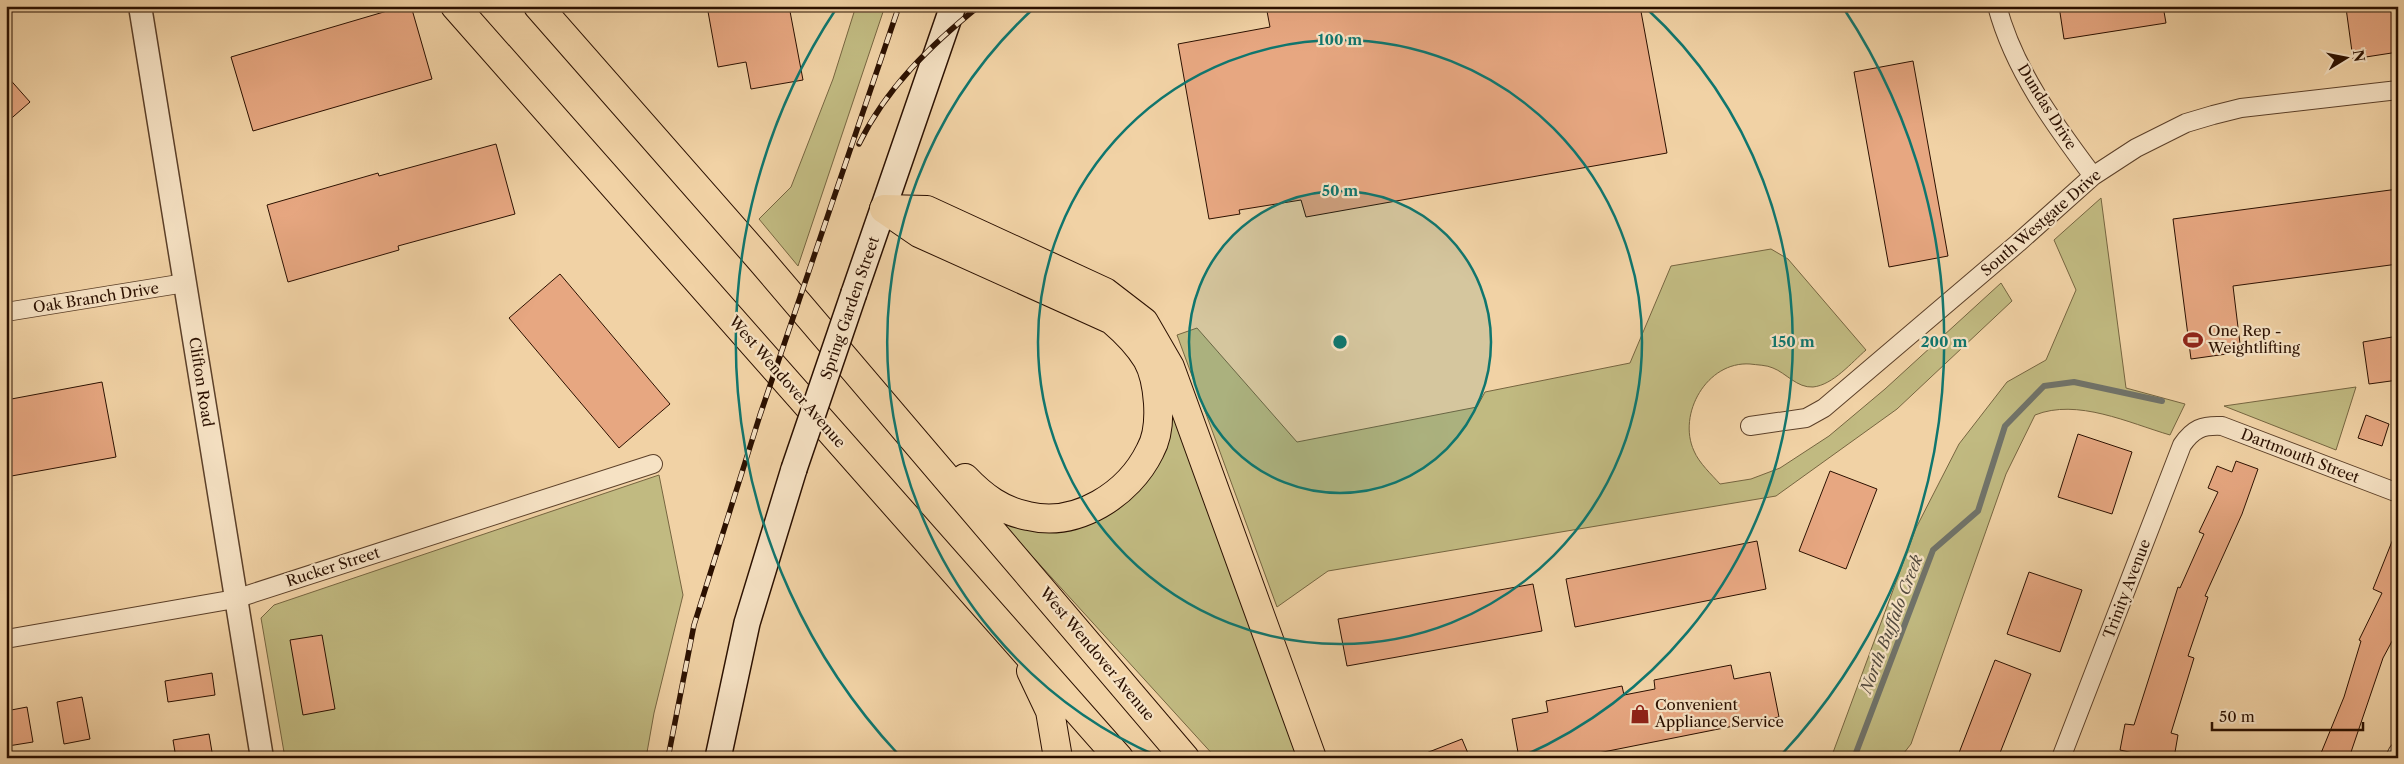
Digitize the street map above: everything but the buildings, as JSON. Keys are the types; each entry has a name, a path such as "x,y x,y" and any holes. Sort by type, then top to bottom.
{"highway":[{"name":"West Wendover Avenue","path":"455,6 1120,758"},
{"name":"West Wendover Avenue","path":"538,6 760,259 1185,758"},
{"path":"760,259 960,474 977,491 1000,507 1030,517 1051,518 1069,516 1084,512 1099,504 1127,484 1151,450 1156,433 1158,415 1154,376 1147,359 1131,336 1112,320 1093,310 919,233 884,209"},
{"path":"884,209 927,210 1105,292 1144,322 1170,367 1312,758"},
{"path":"1021,646 1050,711 1058,758"}],"main road":[{"name":"Spring Garden Street","path":"718,758 747,623 794,468 953,6"}],"street":[{"name":"Clifton Road","path":"140,6 262,758"},
{"name":"Dundas Drive","path":"1997,6 2026,78 2057,128 2093,176"},
{"name":"South Westgate Drive","path":"1750,426 1806,418 1824,408 2018,243 2093,176 2161,134 2213,115 2241,108 2398,90"},
{"name":"Oak Branch Drive","path":"6,312 185,283"},
{"name":"Dartmouth Street","path":"2201,427 2222,426 2398,494"},
{"name":"Trinity Avenue","path":"2061,758 2182,445 2191,432 2201,427"},
{"name":"Rucker Street","path":"6,639 235,599 652,464"},
{"path":"2396,758 2398,752"}],"shaded area":[{"path":"856,6 885,6 798,266 759,219 791,187 833,79"},
{"path":"2101,198 2126,388 2185,404 2170,435 2103,414 2085,411 2051,410 2035,415 2006,474 1911,744 1900,758 1831,758 1916,528 1959,444 2007,382 2046,360 2076,290 2054,240"},
{"path":"1771,249 1788,259 1866,350 1835,378 1813,387 1802,385 1771,367 1750,364 1735,365 1721,371 1709,380 1693,406 1690,421 1690,437 1699,460 1720,484 1751,479 1780,468 1829,436 1885,389 2001,283 2012,301 1897,409 1776,496 1328,571 1277,607 1177,335 1197,328 1297,442 1477,407 1485,392 1630,363 1671,266"},
{"path":"2356,387 2336,450 2224,406"},
{"path":"1166,391 1304,758 1216,758 991,511 1119,507"},
{"path":"659,475 683,595 654,713 646,758 285,758 261,618 274,605"}],"waterway":[{"name":"North Buffalo Creek","path":"1854,758 1933,550 1978,511 2005,426 2044,386 2074,382 2162,401"}],"railway":[{"path":"668,758 694,625 760,415 899,6"},
{"path":"859,144 882,104 896,86 927,52 979,6"}],"place":[{"name":"One Rep - Weightlifting","path":"2193,340"},
{"name":"Convenient Appliance Service","path":"1640,714"}]}
